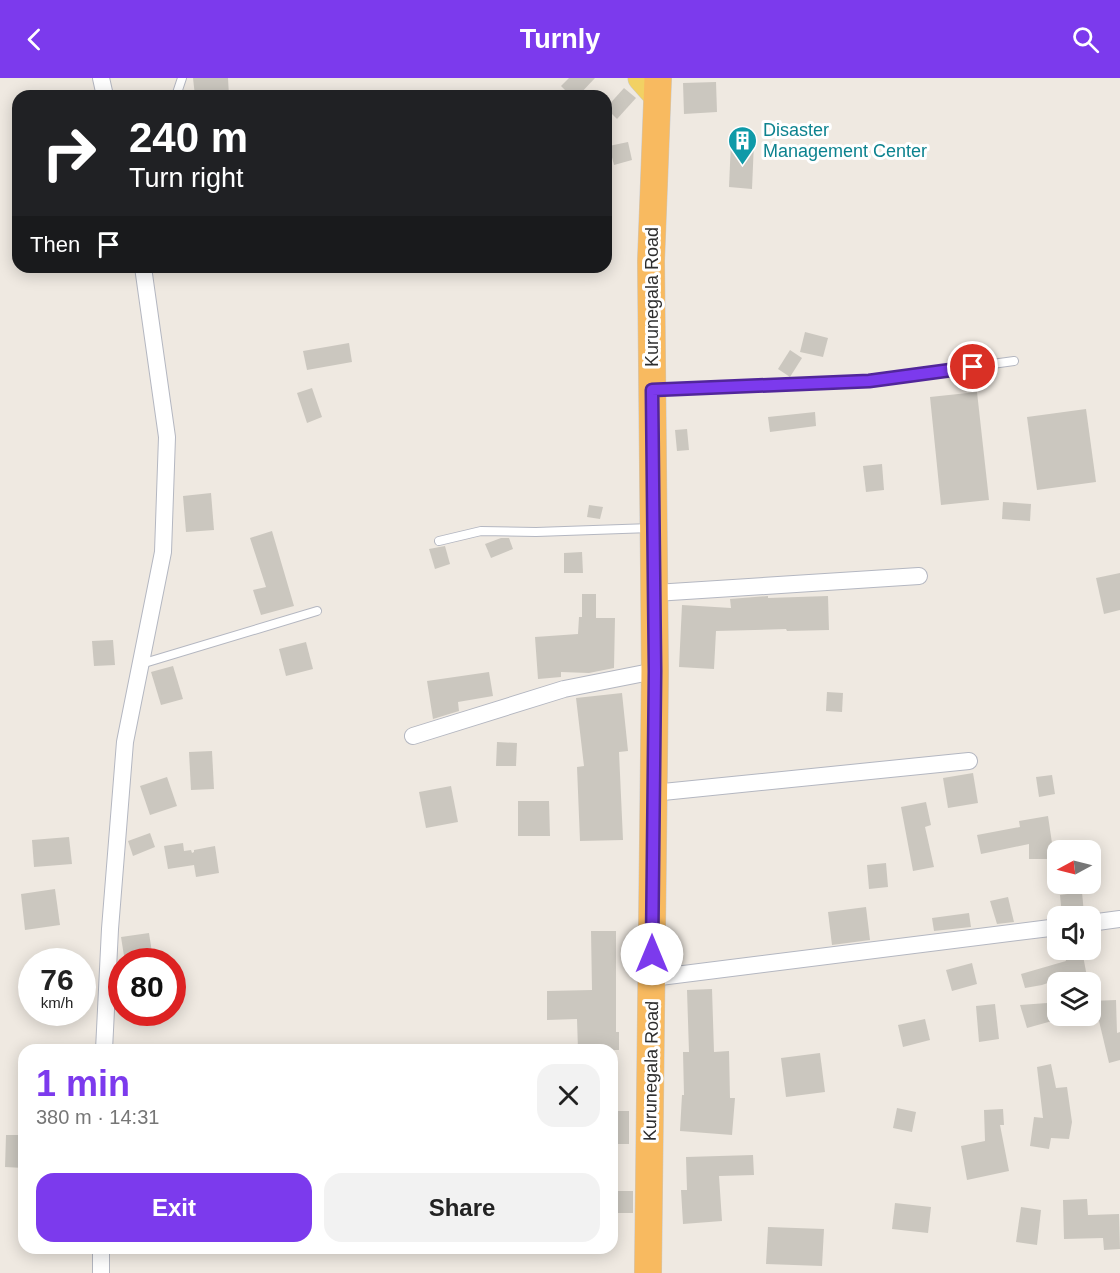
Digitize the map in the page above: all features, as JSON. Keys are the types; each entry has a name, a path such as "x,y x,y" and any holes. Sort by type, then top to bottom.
{"highway":[{"name":"Kurunegala Road","path":"648,1273 655,671 651,261 652,84"}],"street":[{"path":"104,1044 110,929 125,742 163,552 167,437 144,273"},
{"path":"655,593 919,576"},
{"path":"413,736 564,689 655,671"},
{"path":"653,793 969,761"},
{"path":"1101,922 1120,919"},
{"path":"652,978 1047,928"},
{"path":"101,1254 101,1273"}],"lane":[{"path":"652,390 869,381 1014,361"},
{"path":"439,541 481,531 536,532 654,528"},
{"path":"141,663 317,610"}],"building":[{"path":"193,78 228,78 229,90 194,90"},
{"path":"569,78 595,78 584,90 565,90 561,86"},
{"path":"716,82 717,112 684,114 683,83"},
{"path":"624,88 636,98 617,119 612,114 612,101"},
{"name":"Disaster Management Center","path":"731,141 754,142 752,189 729,187"},
{"path":"628,142 632,160 614,165 612,145"},
{"path":"805,332 828,338 823,357 800,352"},
{"path":"349,343 352,362 307,370 303,351"},
{"path":"790,350 802,358 790,377 778,369"},
{"path":"312,388 322,417 307,423 297,393"},
{"path":"977,392 989,500 941,505 930,397"},
{"path":"1086,409 1096,482 1037,490 1027,417"},
{"path":"815,412 816,426 770,432 768,417"},
{"path":"687,429 689,450 677,451 675,430"},
{"path":"882,464 884,490 866,492 863,466"},
{"path":"211,493 214,530 186,532 183,496"},
{"path":"1003,502 1031,504 1030,521 1002,519"},
{"path":"589,505 603,507 600,519 587,517"},
{"path":"272,531 294,606 261,615 253,590 266,587 250,538"},
{"path":"501,538 509,538 513,549 491,558 485,544"},
{"path":"445,546 450,564 435,569 429,549"},
{"path":"582,552 583,573 564,573 564,553"},
{"path":"1120,573 1120,610 1104,614 1096,578"},
{"path":"582,594 596,594 596,618 615,618 614,668 589,673 561,672 561,677 538,679 535,637 578,634 579,617 582,617"},
{"path":"768,596 768,598 828,596 829,630 716,631 714,669 679,667 682,605 731,608 730,599"},
{"path":"113,640 115,665 94,666 92,641"},
{"path":"306,642 313,669 286,676 279,649"},
{"path":"173,666 183,699 161,705 151,672"},
{"path":"489,672 493,696 458,702 459,711 433,719 427,681"},
{"path":"827,692 843,693 842,712 826,711"},
{"path":"622,693 628,751 619,752 623,840 580,841 577,767 584,766 576,698"},
{"path":"497,742 517,743 516,766 496,766"},
{"path":"212,751 214,789 191,790 189,752"},
{"path":"973,773 978,803 948,808 943,778"},
{"path":"1052,775 1055,794 1039,797 1036,777"},
{"path":"167,777 177,806 150,815 140,786"},
{"path":"451,786 458,822 426,828 419,792"},
{"path":"518,801 549,801 550,836 518,836"},
{"path":"926,802 931,825 925,827 934,867 913,871 901,807"},
{"path":"1048,816 1052,840 1047,840 1047,859 1029,859 1029,844 981,854 977,835 1020,827 1019,821"},
{"path":"150,833 155,847 133,856 128,841"},
{"path":"69,837 72,864 34,867 32,840"},
{"path":"183,843 184,851 191,850 192,853 194,850 215,846 219,873 196,877 194,865 168,869 164,846"},
{"path":"886,863 888,887 869,889 867,865"},
{"path":"55,889 60,925 25,930 21,894"},
{"path":"1082,894 1083,906 1061,906 1060,895"},
{"path":"1008,897 1014,922 997,924 990,901"},
{"path":"866,907 870,940 832,945 828,912"},
{"path":"969,913 971,927 934,931 932,918"},
{"path":"591,931 616,931 616,1032 619,1032 619,1050 618,1044 578,1044 577,1019 547,1020 547,991 592,990"},
{"path":"149,933 151,948 123,948 121,937"},
{"path":"1084,960 1086,972 1047,972 1047,983 1025,988 1021,974 1066,961"},
{"path":"972,963 977,984 952,991 946,970"},
{"path":"712,989 714,1052 729,1051 730,1098 735,1098 732,1135 680,1131 682,1095 684,1095 683,1052 689,1052 687,990"},
{"path":"1116,1000 1117,1033 1120,1032 1120,1060 1109,1063 1100,1026 1101,1001"},
{"path":"1047,1003 1047,1022 1027,1028 1020,1005"},
{"path":"995,1004 999,1039 979,1042 976,1006"},
{"path":"925,1019 930,1040 903,1047 898,1025"},
{"path":"820,1053 825,1092 786,1097 781,1058"},
{"path":"1051,1064 1056,1088 1067,1087 1072,1122 1069,1139 1051,1138 1049,1149 1030,1146 1034,1117 1043,1118 1037,1067"},
{"path":"897,1108 916,1112 912,1132 893,1128"},
{"path":"1003,1109 1004,1125 1000,1125 1009,1171 967,1180 961,1146 985,1141 984,1110"},
{"path":"618,1111 629,1111 629,1144 618,1144"},
{"path":"6,1135 18,1135 18,1168 5,1167"},
{"path":"753,1155 754,1175 719,1176 722,1221 683,1224 681,1190 687,1190 686,1157"},
{"path":"618,1191 633,1191 633,1213 618,1213"},
{"path":"1087,1199 1088,1215 1119,1214 1120,1249 1104,1250 1103,1238 1064,1239 1063,1200"},
{"path":"895,1203 931,1207 928,1233 892,1229"},
{"path":"1021,1207 1041,1210 1037,1245 1016,1242"},
{"path":"768,1227 824,1229 822,1266 766,1264"}],"place":[{"name":"Disaster Management Center","path":"742,166"}],"route":[{"path":"652,954 655,671 652,390 869,381 973,367"}]}
